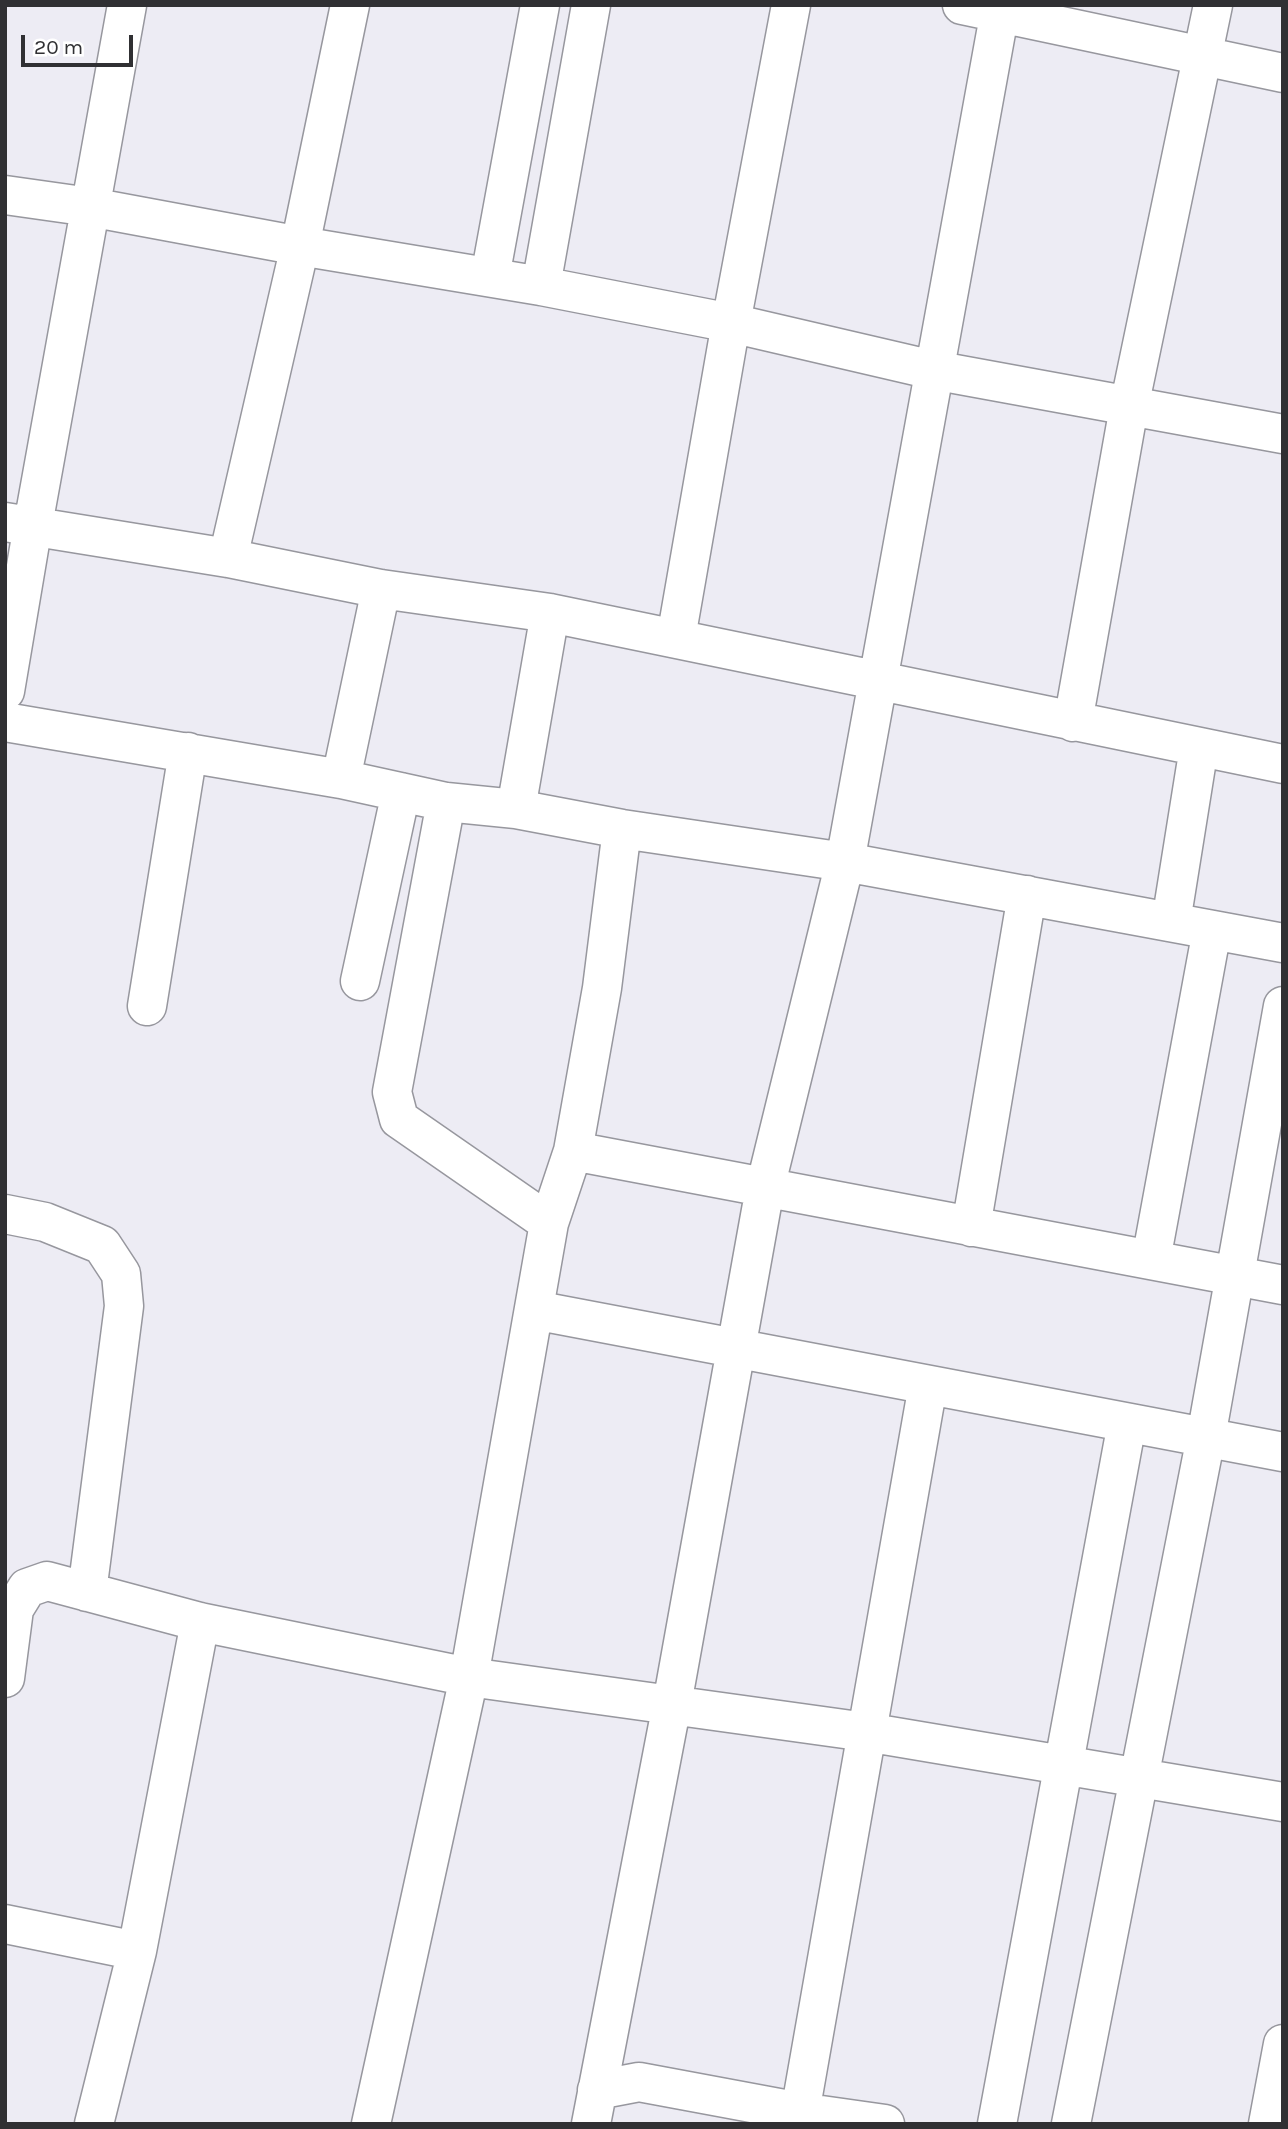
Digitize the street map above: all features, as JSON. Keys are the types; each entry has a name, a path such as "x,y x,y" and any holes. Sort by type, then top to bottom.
{"street":[{"path":"5,691 19,524 90,207 127,5"},
{"path":"228,558 300,246 350,5"},
{"path":"490,277 540,5"},
{"path":"541,286 591,5"},
{"path":"676,638 731,323 791,5"},
{"path":"962,5 1000,9 1202,57 1283,73"},
{"path":"1073,722 1129,408 1213,5"},
{"path":"594,2107 672,1704 765,1188 845,862 1000,9"},
{"path":"5,195 90,207 300,246 541,286 731,323 933,370 1129,408 1283,434"},
{"path":"19,524 228,558 381,589 550,613 1283,764"},
{"path":"341,779 381,589"},
{"path":"516,809 550,613"},
{"path":"5,722 341,779 446,802 516,809 622,829 845,862 1283,943"},
{"path":"1171,922 1199,747"},
{"path":"147,1006 188,752"},
{"path":"360,981 401,792"},
{"path":"446,802 392,1092 399,1119 549,1223"},
{"path":"371,2124 469,1677 549,1223 573,1151 602,988 622,829"},
{"path":"971,1227 1027,895"},
{"path":"1151,1260 1212,930"},
{"path":"1071,2124 1206,1437 1283,1006"},
{"path":"573,1151 1283,1284"},
{"path":"5,1214 45,1222 102,1245 121,1274 124,1306 87,1592"},
{"path":"534,1310 1283,1452"},
{"path":"799,2118 928,1385"},
{"path":"997,2124 1127,1423"},
{"path":"5,1678 14,1609 27,1588 47,1581 200,1622 469,1677 866,1732 1283,1802"},
{"path":"94,2124 137,1951 200,1622"},
{"path":"5,1924 137,1951"},
{"path":"1268,2124 1283,2044"},
{"path":"594,2107 639,2082 799,2118 885,2124"}]}
